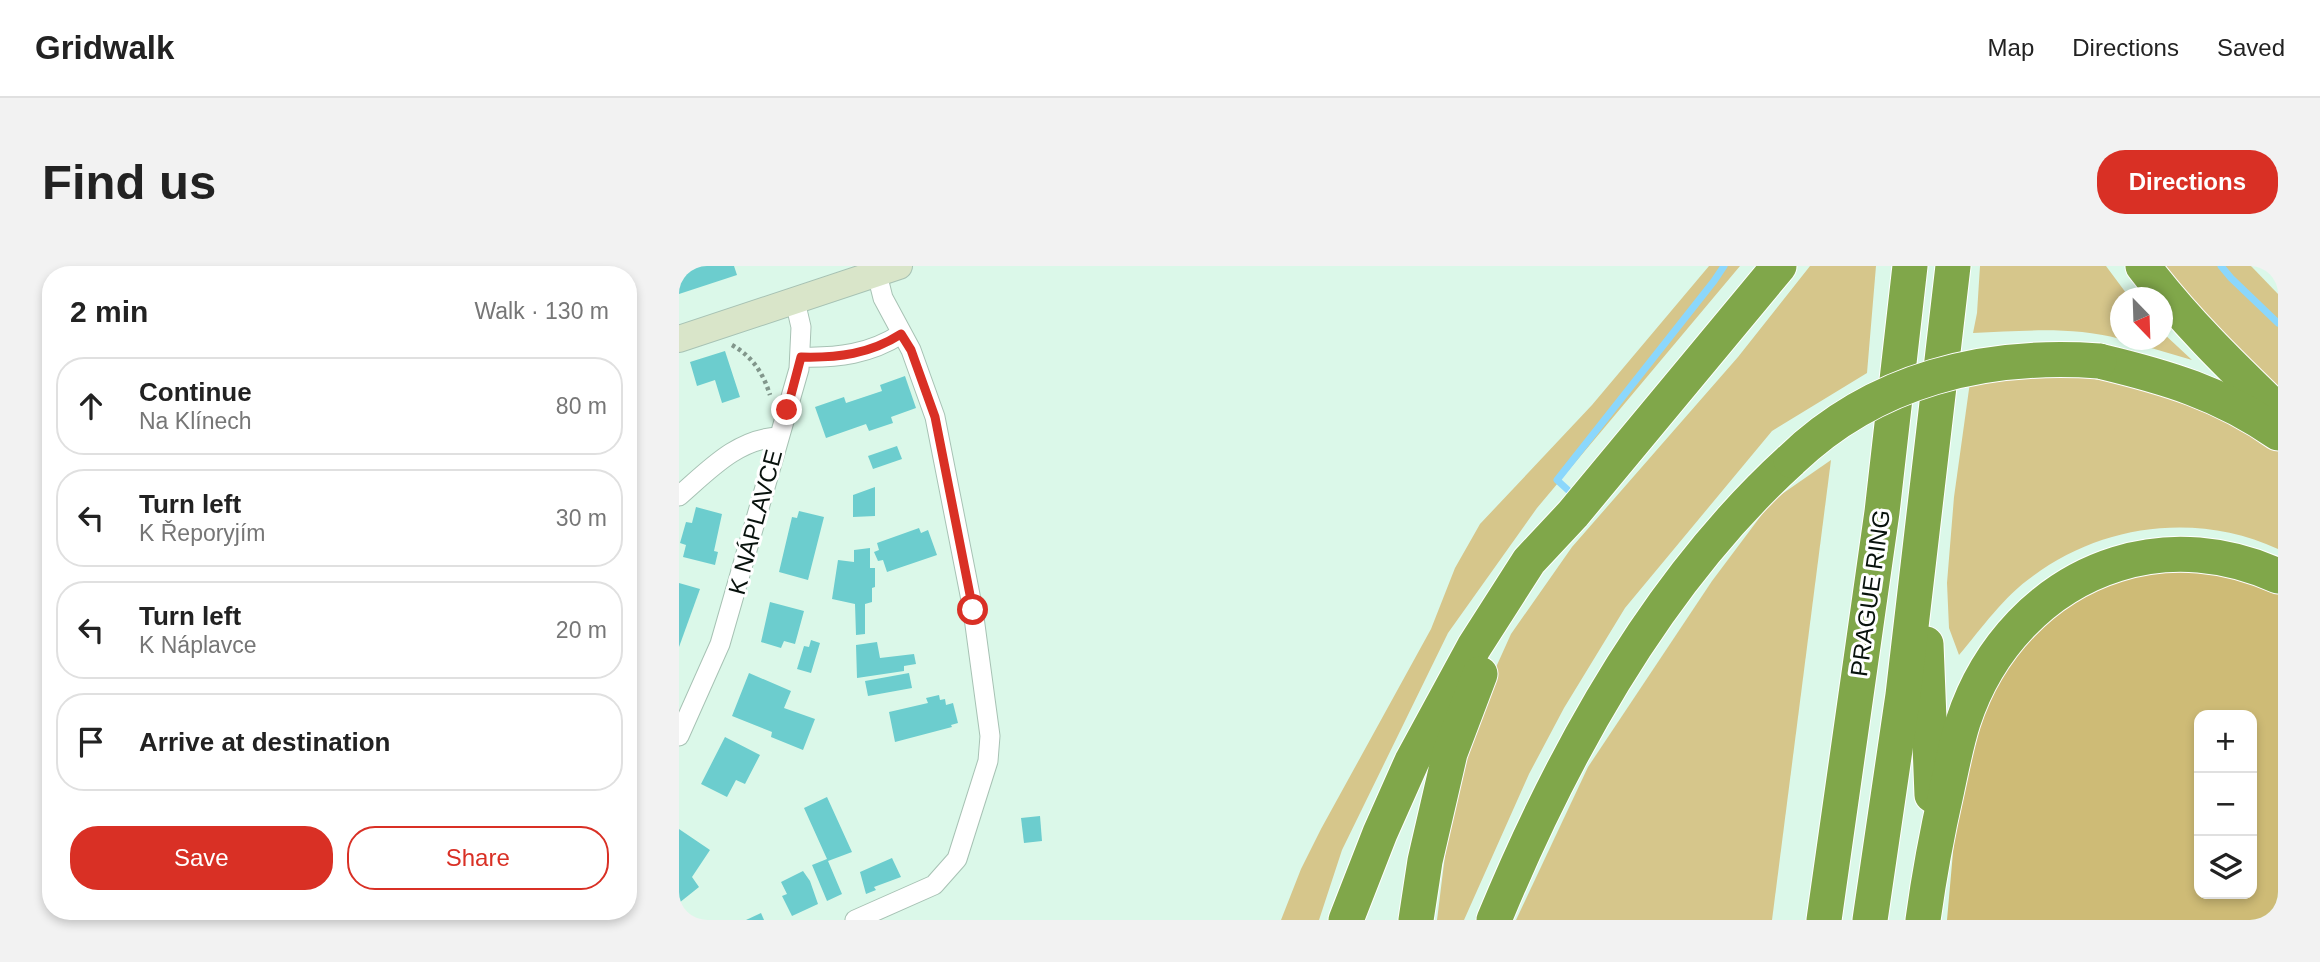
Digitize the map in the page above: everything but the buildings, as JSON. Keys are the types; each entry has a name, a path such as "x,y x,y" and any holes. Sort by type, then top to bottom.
{"highway":[{"path":"1346,920 1412,761 1474,647 1529,561 1573,514 1779,266"},
{"name":"PRAGUE RING","path":"1824,920 1882,512 1910,266"},
{"name":"PRAGUE RING","path":"1870,920 1903,695 1953,266"},
{"path":"2143,266 2211,345 2278,411"},
{"path":"1494,920 1532,830 1561,773 1620,672 1701,558 1755,496 1812,440 1846,417 1882,397 1923,380 1968,367 2049,359 2099,361 2151,373 2192,387 2243,411 2278,433"},
{"path":"1416,920 1441,785 1464,713 1499,634 1573,514"},
{"path":"1920,550 1930,720 1933,851"},
{"path":"1923,920 1933,851 1958,738 1969,705 1996,654 2039,606 2065,587 2096,572 2150,556 2211,556 2249,564 2278,576"}],"street":[{"path":"679,339 883,269 883,298 911,350 935,417 973,610 990,736 988,761 957,859 948,872 934,886 855,920"},
{"name":"K NÁPLAVCE","path":"679,736 720,644 787,410 801,357 801,327 795,300"},
{"path":"801,357 826,358 855,354 884,345 901,334"},
{"path":"679,496 734,450 759,438 778,437"}],"path":[{"path":"711,328 713,337 736,347 754,362 765,380 772,405 787,410"}],"shaded area":[{"path":"1709,266 1740,266 1537,508 1448,633 1342,850 1319,920 1281,920 1301,869 1321,829 1431,629 1455,568 1480,524 1592,405"},
{"path":"1810,266 1876,266 1867,373 1772,431 1625,608 1564,708 1529,774 1464,920 1437,920 1450,815 1483,696 1511,634 1572,547 1738,357"},
{"path":"1980,266 2106,266 2122,287 2110,287 2110,337 2065,331 1973,333"},
{"path":"2160,266 2251,266 2278,294 2278,393"},
{"path":"2173,342 2192,360 2158,350 2173,350"},
{"path":"2018,374 2143,381 2278,444 2278,549 2247,537 2216,530 2152,529 2120,535 2060,558 2022,584 1959,655 1949,628 1947,583 1954,497 1970,382"},
{"path":"1831,460 1772,920 1516,920 1588,767 1712,581 1772,501"},
{"path":"2187,568 2228,572 2278,593 2278,920 1947,920 1961,762 1993,683 2043,622 2093,590 2139,572"}],"waterway":[{"path":"1569,491 1557,480 1724,266"},
{"path":"2221,266 2278,323"}],"route":[{"path":"787,410 801,357 826,358 855,354 884,345 901,334 911,350 935,417 973,610"}]}
